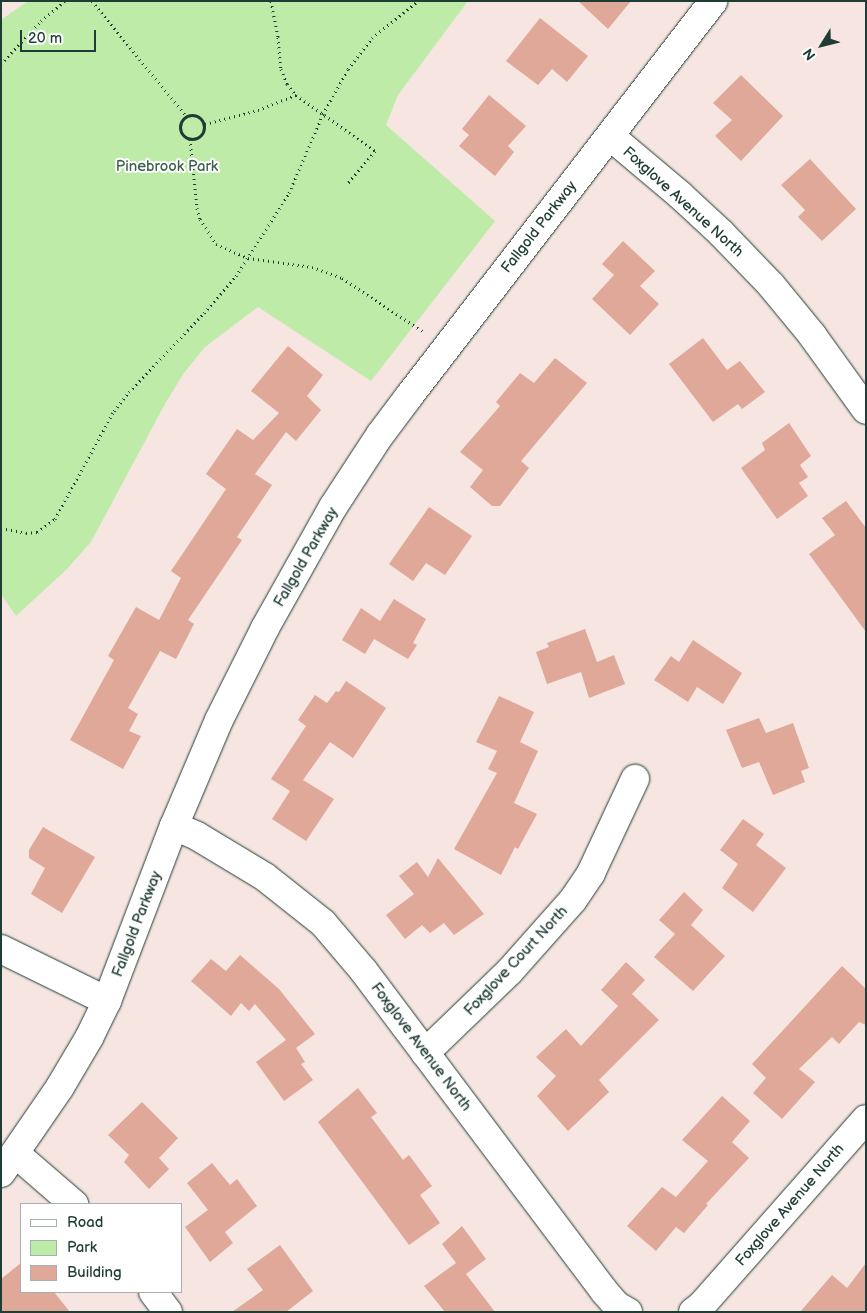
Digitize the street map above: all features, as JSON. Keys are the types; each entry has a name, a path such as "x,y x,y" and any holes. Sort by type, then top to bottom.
{"street":[{"name":"Fallgold Parkway","path":"9,1163 60,1088 89,1038 107,1001 174,826 220,720 265,628 333,507 380,435 410,395 713,1"},
{"name":"Foxglove Avenue North","path":"610,136 680,195 721,233 764,279 812,336 866,410"},
{"name":"Foxglove Court North","path":"425,1053 509,972 572,900 591,873 635,779"},
{"name":"Foxglove Avenue North","path":"174,826 197,836 265,877 323,923 363,970 604,1291 616,1305 628,1312"},
{"path":"1,949 107,1001"},
{"name":"Foxglove Avenue North","path":"693,1312 708,1299 866,1119"},
{"path":"9,1163 72,1203"},
{"path":"154,1293 168,1312"}],"path":[{"path":"1,64 41,21 65,1"},
{"path":"92,1 186,116 199,118 205,124 205,133 198,138 190,139 182,135 179,128 180,121 186,116"},
{"path":"271,1 278,37 281,69 287,84 296,95 375,151 348,183"},
{"path":"1,528 26,533 37,532 56,519 114,411 144,375 204,313 236,276 248,258 289,193 323,114 348,69 372,38 418,1"},
{"path":"205,124 258,110 296,95"},
{"path":"190,139 200,219 216,244 248,258 312,267 342,278 424,332"}],"green space":[{"name":"Pinebrook Park","path":"28,1 468,1 398,95 386,125 495,221 371,381 258,307 205,347 184,373 166,402 91,542 66,570 16,616 1,594 1,20"}],"building":[{"path":"578,1 631,1 608,29"},
{"path":"540,18 588,56 567,82 552,69 538,85 506,61"},
{"path":"741,75 783,116 741,161 715,136 732,120 713,103"},
{"path":"489,95 526,126 508,146 514,152 495,176 459,146 469,135 462,129"},
{"path":"810,159 856,209 822,241 798,217 805,210 781,185"},
{"path":"623,241 655,271 640,286 659,304 630,335 592,299 614,275 602,264"},
{"path":"703,338 727,370 740,361 765,392 742,409 738,404 713,422 669,364"},
{"path":"288,346 323,375 307,396 321,410 296,441 286,432 255,474 272,485 237,537 242,540 188,620 194,624 176,659 160,651 128,708 138,714 129,731 141,736 123,769 70,740 114,660 108,656 136,607 159,620 181,578 171,571 226,489 206,474 237,429 253,440 279,413 251,391"},
{"path":"555,358 587,383 521,461 529,468 500,506 492,506 470,487 483,470 460,452 500,406 496,402 520,373 534,383"},
{"path":"789,423 811,456 800,465 808,477 799,483 808,496 777,519 741,468 765,450 762,443"},
{"path":"846,501 866,528 866,632 809,554 835,535 822,518"},
{"path":"429,507 472,536 445,575 426,563 413,581 389,564"},
{"path":"394,599 426,619 413,643 417,645 408,659 374,639 365,654 342,640 361,608 380,621"},
{"path":"585,629 597,662 614,655 625,684 589,698 581,672 547,684 536,652 549,647 547,643"},
{"path":"693,640 742,673 723,704 697,687 688,702 654,680 671,656 679,662"},
{"path":"346,681 386,708 353,758 330,742 303,780 334,799 306,841 272,819 290,791 271,779 306,726 298,720 315,695 327,703 336,691 339,692"},
{"path":"499,696 534,712 520,742 538,751 514,803 537,814 518,849 515,847 501,875 454,849 497,773 488,769 497,751 476,742"},
{"path":"759,718 766,733 793,723 809,768 801,771 805,782 773,795 759,762 742,768 726,730"},
{"path":"743,819 764,834 756,845 786,868 753,912 722,888 738,864 720,850"},
{"path":"43,827 95,857 62,913 31,894 45,868 29,858 29,850"},
{"path":"438,858 484,914 454,935 444,923 430,933 422,925 405,939 386,915 414,894 399,876 417,862 428,877"},
{"path":"684,892 703,910 691,925 725,956 693,991 654,957 675,934 659,920"},
{"path":"240,955 279,989 315,1034 296,1048 305,1062 301,1064 313,1080 284,1101 256,1062 286,1040 255,1004 249,1011 241,1003 231,1016 191,981 211,959 226,971"},
{"path":"626,962 645,980 632,994 659,1020 599,1080 609,1092 568,1131 537,1096 556,1076 536,1057 566,1029 581,1046 618,1006 601,990"},
{"path":"842,966 866,989 866,1025 859,1022 839,1044 832,1037 799,1069 815,1082 782,1119 753,1093 766,1078 752,1064"},
{"path":"358,1088 377,1113 371,1117 403,1160 409,1155 432,1186 420,1195 440,1223 409,1245 318,1122"},
{"path":"722,1096 750,1121 732,1142 749,1158 706,1204 708,1205 684,1233 676,1227 656,1251 627,1226 662,1187 676,1197 708,1161 682,1140"},
{"path":"142,1102 178,1138 159,1158 169,1169 149,1189 124,1162 129,1155 108,1135"},
{"path":"212,1163 230,1185 237,1179 257,1206 225,1232 233,1243 210,1262 185,1227 208,1210 187,1183"},
{"path":"462,1226 486,1259 466,1274 495,1312 445,1312 424,1286 456,1263 442,1244"},
{"path":"280,1245 313,1291 286,1312 232,1312 263,1290 247,1269"},
{"path":"866,1263 866,1312 800,1312 832,1275 847,1288"},
{"path":"20,1264 20,1293 55,1293 70,1312 1,1312 1,1279"}]}
